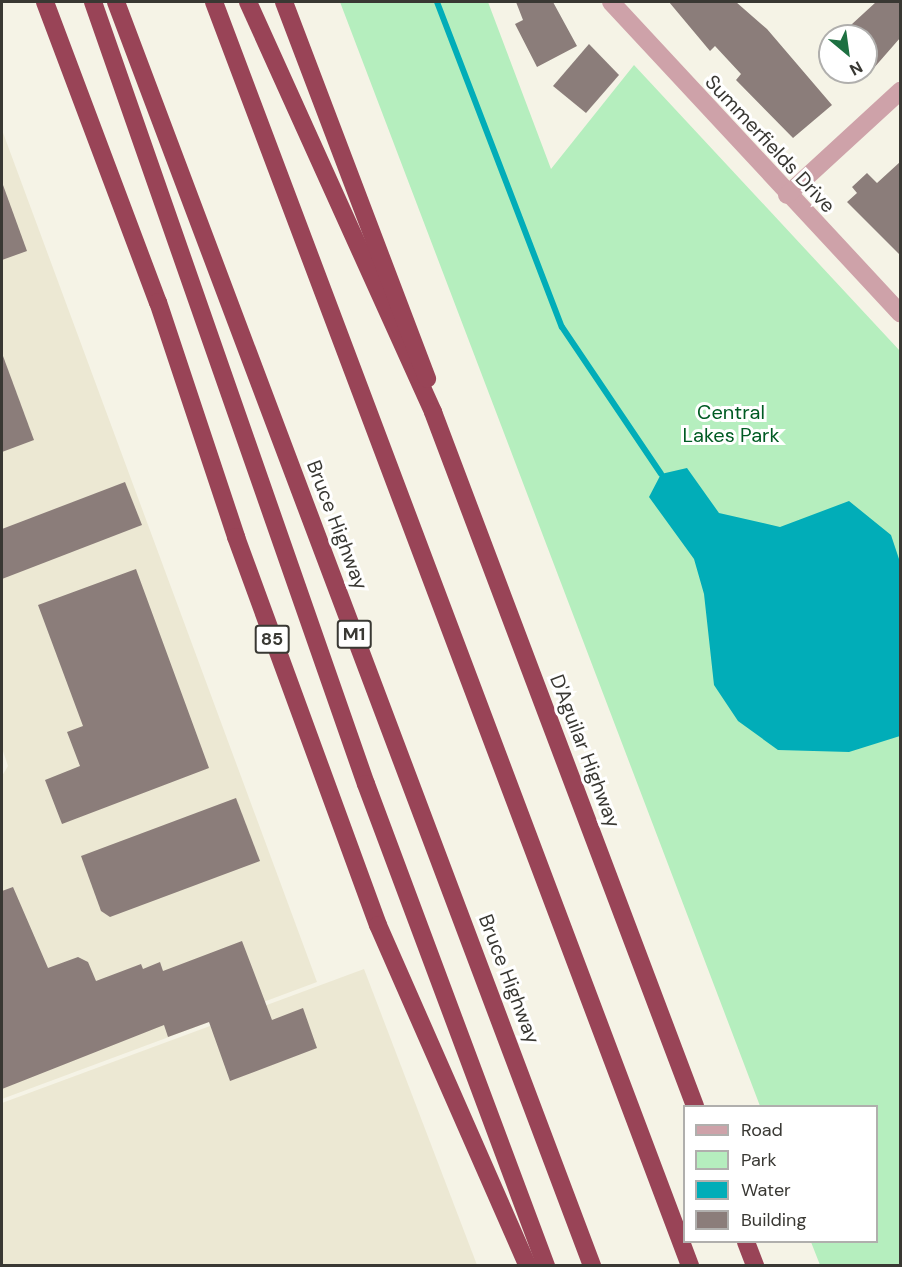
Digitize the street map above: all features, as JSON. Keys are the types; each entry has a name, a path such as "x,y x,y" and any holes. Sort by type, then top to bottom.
{"highway":[{"name":"85","path":"45,2 158,302 236,537 378,925 528,1266"},
{"path":"93,2 366,784 546,1266"},
{"name":"Bruce Highway","path":"116,2 592,1266"},
{"path":"214,2 690,1266"},
{"path":"248,2 433,412"},
{"path":"284,2 427,378 433,412"},
{"name":"D'Aguilar Highway","path":"433,412 694,1105"},
{"path":"746,1243 754,1266"}],"street":[{"name":"Summerfields Drive","path":"611,2 787,195 900,313"},
{"path":"787,195 900,91"}],"shaded area":[{"path":"2,130 317,982 2,1099 2,776 8,766 2,748"},
{"path":"364,969 477,1265 2,1266 2,1103"}],"green space":[{"name":"Central Lakes Park","path":"340,2 488,2 551,169 634,65 900,351 900,1265 820,1265 811,1243 878,1243 878,1105 760,1105"}],"water":[{"path":"687,468 719,513 780,527 849,501 891,535 900,562 900,736 849,752 778,750 738,721 714,685 704,594 694,559 649,497 661,474"}],"building":[{"path":"516,2 553,2 577,46 537,67 515,24 523,20"},
{"path":"669,2 736,2 767,29 832,105 793,138 736,80 741,74 715,46 710,51"},
{"path":"876,2 900,2 900,38 878,63 878,24 852,24"},
{"path":"589,44 619,75 586,113 553,86"},
{"path":"900,162 900,255 847,202 857,193 852,187 867,173 877,183"},
{"path":"2,186 27,251 2,260"},
{"path":"2,357 34,440 2,452"},
{"path":"125,482 142,525 2,579 2,529"},
{"path":"136,569 209,768 62,824 45,780 80,766 67,732 83,726 38,605"},
{"path":"236,798 260,861 110,917 101,911 81,856"},
{"path":"13,887 48,968 78,957 88,962 96,981 141,964 143,969 160,962 163,971 242,941 272,1020 303,1008 317,1048 230,1081 209,1022 168,1037 164,1025 2,1089 2,891"}],"waterway":[{"path":"437,2 562,327 661,474"}]}
